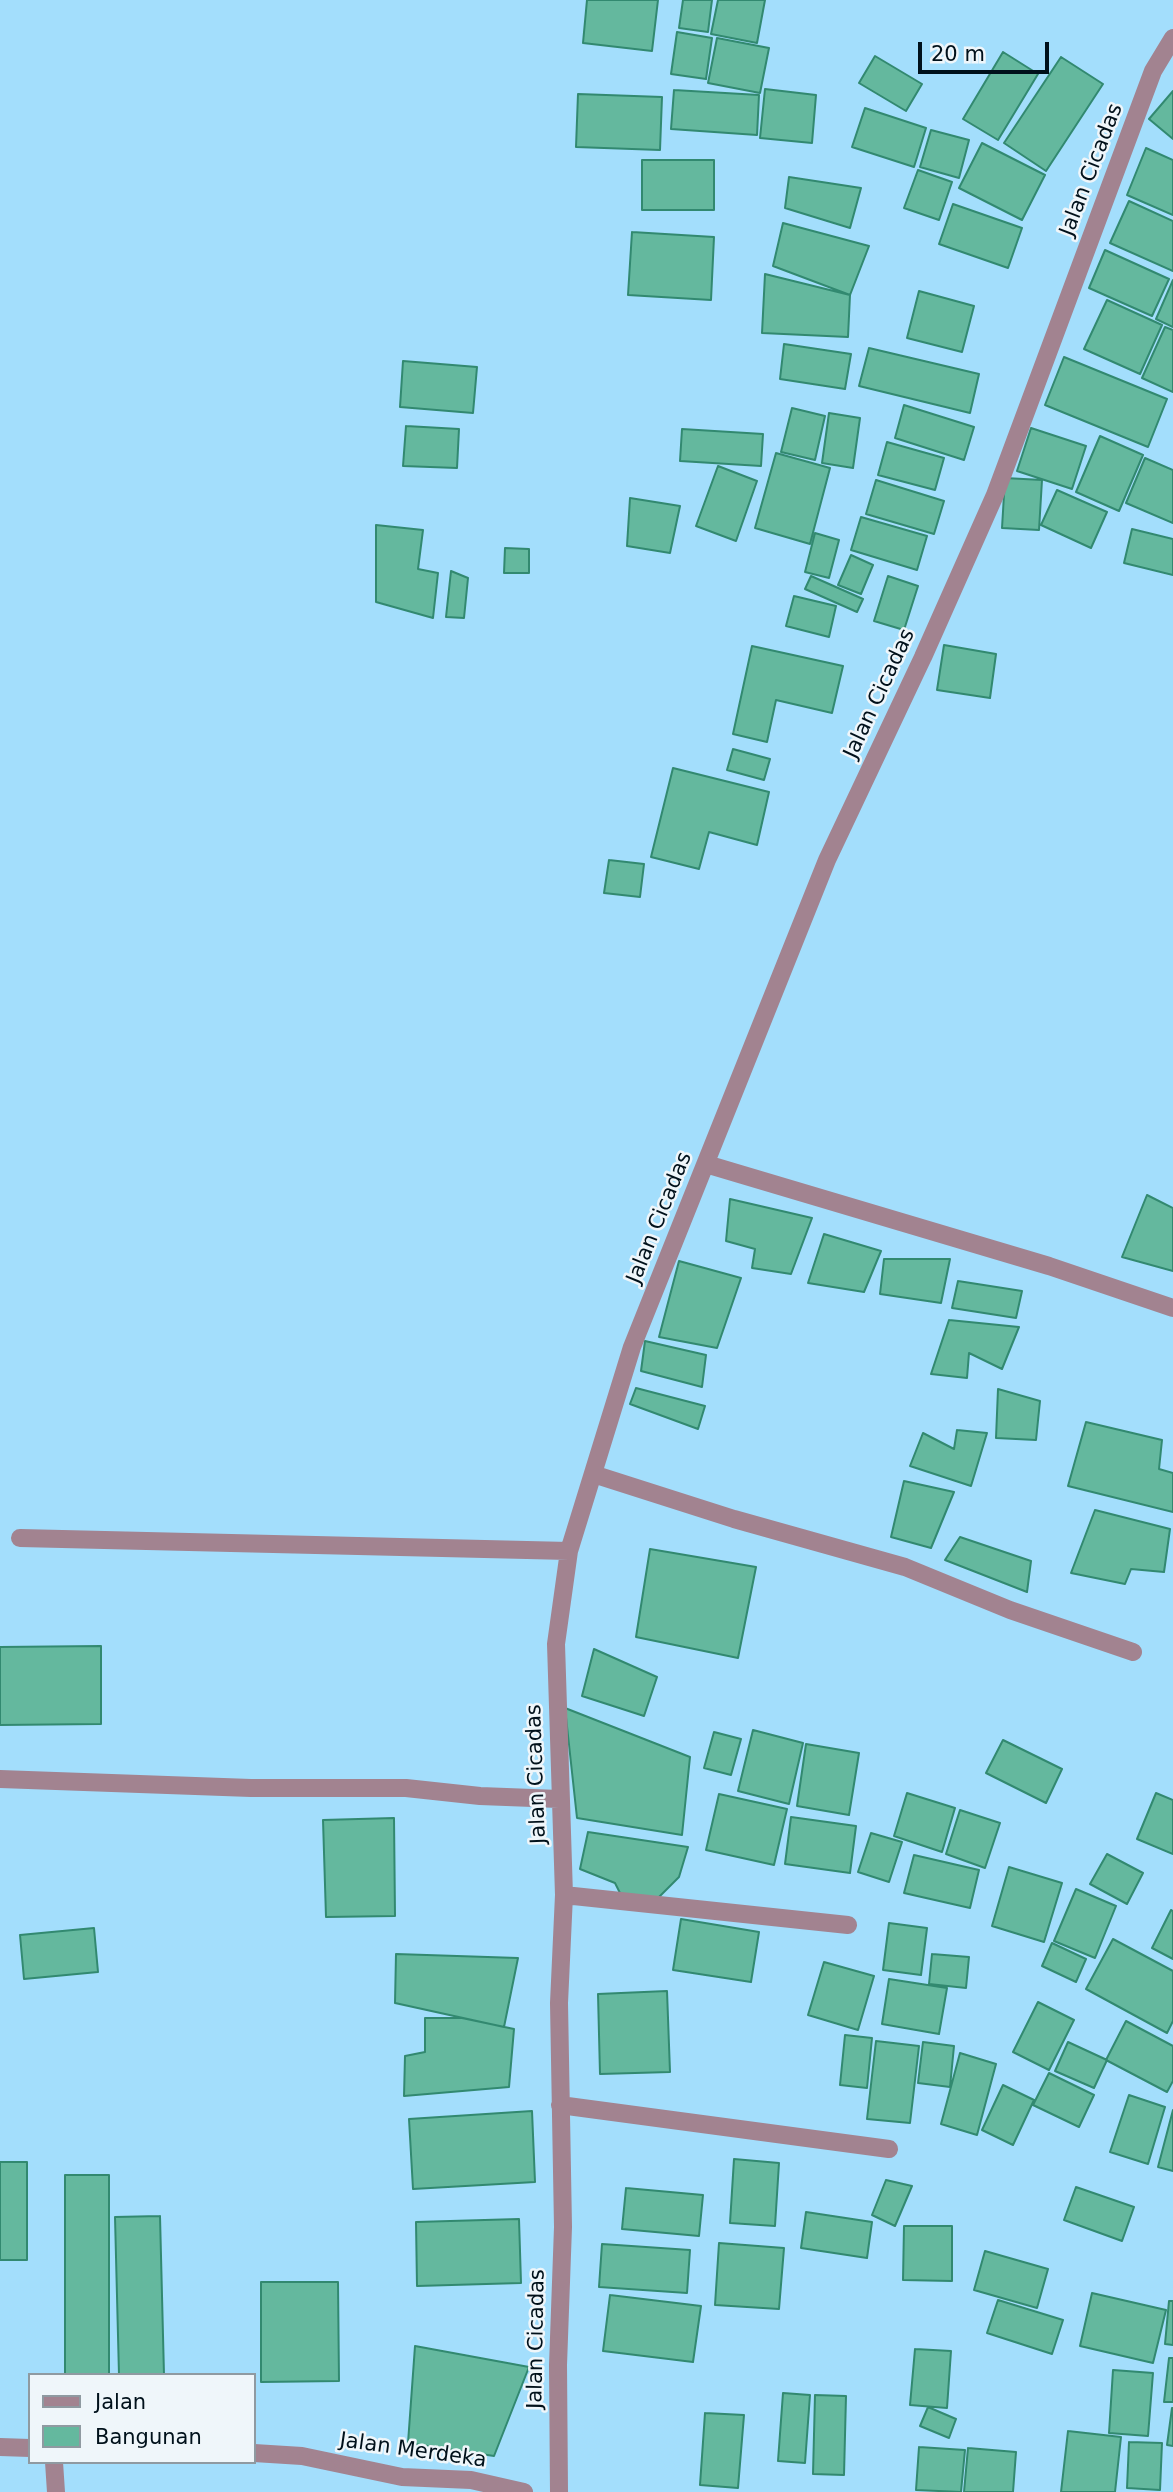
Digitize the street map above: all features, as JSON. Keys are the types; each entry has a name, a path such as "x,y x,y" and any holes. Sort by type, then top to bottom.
{"street":[{"name":"Jalan Cicadas","path":"559,2492 558,2365 563,2227 559,2003 564,1895 556,1644 569,1551 632,1348 827,860 923,657 995,495 1153,71 1173,38"},
{"path":"706,1164 1049,1266 1173,1308"},
{"path":"593,1474 734,1519 905,1567 1010,1610 1133,1652"},
{"path":"20,1538 569,1551"},
{"path":"0,1779 251,1788 406,1788 480,1796 559,1798"},
{"path":"564,1895 848,1925"},
{"path":"560,2105 889,2149"},
{"path":"0,2447 28,2448"},
{"name":"Jalan Merdeka","path":"256,2453 302,2456 402,2484 471,2480 524,2492"},
{"path":"54,2464 56,2492"}],"building":[{"path":"587,0 658,0 652,51 583,43"},
{"path":"683,0 712,0 708,32 679,28"},
{"path":"718,0 765,0 757,43 711,34"},
{"path":"677,32 712,38 706,79 671,74"},
{"path":"717,38 769,48 760,93 708,83"},
{"path":"1003,52 1038,74 998,140 963,119"},
{"path":"875,56 922,84 906,111 859,83"},
{"path":"1061,57 1103,84 1046,171 1004,143"},
{"path":"765,89 816,95 812,143 760,138"},
{"path":"674,90 759,95 757,135 671,129"},
{"path":"1173,91 1173,139 1149,119"},
{"path":"578,94 662,97 660,150 576,147"},
{"path":"865,108 926,128 914,167 852,147"},
{"path":"931,130 969,140 959,178 920,167"},
{"path":"982,143 1045,175 1022,220 959,188"},
{"path":"1146,148 1173,160 1173,215 1127,195"},
{"path":"642,160 714,160 714,210 642,210"},
{"path":"918,170 952,182 939,220 904,208"},
{"path":"789,177 861,188 850,228 785,208"},
{"path":"1129,201 1173,221 1173,271 1110,243"},
{"path":"953,204 1022,228 1008,268 939,244"},
{"path":"783,223 869,246 850,295 773,266"},
{"path":"632,232 714,237 711,300 628,295"},
{"path":"1105,250 1169,279 1152,316 1089,288"},
{"path":"765,274 850,295 848,337 762,333"},
{"path":"1173,280 1173,327 1156,319"},
{"path":"919,291 974,306 962,352 907,338"},
{"path":"1107,300 1162,325 1140,374 1084,349"},
{"path":"1165,327 1173,330 1173,392 1142,378"},
{"path":"784,344 851,354 845,389 780,379"},
{"path":"869,348 979,374 970,413 859,386"},
{"path":"1064,357 1167,399 1148,447 1045,405"},
{"path":"403,361 477,367 473,413 400,407"},
{"path":"904,405 974,427 964,460 895,438"},
{"path":"792,408 825,416 815,460 781,452"},
{"path":"829,413 860,418 853,468 822,463"},
{"path":"406,426 459,429 457,468 403,466"},
{"path":"1031,428 1086,446 1072,489 1017,471"},
{"path":"682,429 763,434 761,466 680,461"},
{"path":"1100,436 1143,455 1119,511 1076,492"},
{"path":"887,442 944,458 935,490 878,475"},
{"path":"776,453 830,468 810,544 755,528"},
{"path":"1145,458 1173,470 1173,523 1126,503"},
{"path":"718,466 757,481 736,541 696,526"},
{"path":"1005,478 1042,480 1039,530 1002,528"},
{"path":"876,480 944,501 934,534 866,514"},
{"path":"1057,490 1107,512 1091,548 1041,525"},
{"path":"630,498 680,506 670,553 627,546"},
{"path":"861,517 927,536 917,570 851,550"},
{"path":"376,525 423,530 418,569 438,573 433,618 376,602"},
{"path":"1132,529 1173,539 1173,575 1124,563"},
{"path":"815,533 839,540 829,578 805,572"},
{"path":"505,548 529,549 529,573 504,573"},
{"path":"851,555 873,565 861,594 838,585"},
{"path":"451,571 468,578 464,618 446,617"},
{"path":"811,576 863,599 857,612 805,589"},
{"path":"888,576 918,586 904,630 874,621"},
{"path":"794,596 836,606 829,637 786,626"},
{"path":"944,645 996,654 990,698 937,690"},
{"path":"752,646 843,666 832,713 776,700 767,742 733,734"},
{"path":"733,749 770,759 764,780 727,770"},
{"path":"673,768 769,792 757,845 709,832 699,869 651,857"},
{"path":"609,860 644,864 640,897 604,893"},
{"path":"1147,1195 1173,1208 1173,1271 1122,1257"},
{"path":"730,1199 812,1218 791,1274 752,1268 755,1249 726,1241"},
{"path":"824,1234 881,1251 864,1292 808,1283"},
{"path":"884,1259 950,1259 941,1303 880,1294"},
{"path":"679,1261 741,1278 717,1348 659,1337"},
{"path":"958,1281 1022,1291 1016,1318 952,1308"},
{"path":"949,1320 1019,1327 1002,1369 969,1353 967,1378 931,1374"},
{"path":"645,1341 706,1355 702,1387 641,1371"},
{"path":"636,1388 705,1406 698,1429 630,1404"},
{"path":"998,1389 1040,1401 1036,1440 996,1438"},
{"path":"1086,1422 1162,1440 1159,1469 1173,1473 1173,1512 1068,1486"},
{"path":"957,1430 987,1433 971,1486 910,1466 923,1433 954,1449"},
{"path":"904,1481 954,1492 931,1548 891,1537"},
{"path":"1095,1510 1170,1529 1164,1572 1131,1569 1125,1584 1071,1573"},
{"path":"960,1537 1031,1561 1027,1592 945,1560"},
{"path":"650,1549 756,1567 738,1658 636,1637"},
{"path":"101,1646 101,1724 0,1725 0,1647"},
{"path":"594,1649 657,1677 644,1716 582,1696"},
{"path":"565,1708 690,1757 682,1835 577,1818"},
{"path":"753,1730 803,1743 789,1804 738,1791"},
{"path":"714,1732 741,1739 731,1775 704,1768"},
{"path":"1003,1740 1062,1769 1046,1803 986,1773"},
{"path":"806,1744 859,1753 849,1815 797,1806"},
{"path":"907,1793 955,1808 942,1852 894,1836"},
{"path":"1156,1793 1173,1800 1173,1854 1137,1839"},
{"path":"719,1794 787,1809 774,1865 706,1850"},
{"path":"960,1810 1000,1823 985,1868 946,1854"},
{"path":"791,1817 856,1826 850,1873 785,1864"},
{"path":"394,1818 395,1916 326,1917 323,1820"},
{"path":"588,1832 688,1847 679,1877 657,1899 621,1895 615,1883 580,1869"},
{"path":"871,1833 902,1842 889,1882 858,1872"},
{"path":"1107,1854 1143,1873 1127,1904 1090,1884"},
{"path":"914,1855 979,1870 970,1908 904,1893"},
{"path":"1009,1867 1062,1883 1044,1942 992,1926"},
{"path":"1076,1889 1116,1906 1095,1958 1054,1941"},
{"path":"1171,1910 1173,1911 1173,1959 1152,1948"},
{"path":"681,1919 759,1932 751,1982 673,1970"},
{"path":"889,1923 927,1928 921,1975 883,1970"},
{"path":"94,1928 98,1972 24,1979 20,1935"},
{"path":"1113,1939 1173,1971 1173,2021 1167,2033 1086,1989"},
{"path":"1052,1943 1086,1959 1076,1982 1042,1966"},
{"path":"396,1954 518,1958 504,2027 395,2003"},
{"path":"932,1954 969,1957 966,1988 929,1984"},
{"path":"824,1962 874,1976 858,2030 808,2015"},
{"path":"889,1979 947,1988 939,2034 882,2024"},
{"path":"667,1991 670,2072 600,2074 598,1994"},
{"path":"1038,2002 1074,2020 1049,2070 1013,2052"},
{"path":"425,2018 462,2018 514,2029 509,2087 404,2096 405,2056 425,2052"},
{"path":"1126,2021 1173,2046 1173,2081 1167,2092 1106,2060"},
{"path":"845,2035 872,2038 867,2088 840,2085"},
{"path":"876,2041 919,2046 910,2123 867,2119"},
{"path":"923,2042 954,2046 950,2087 918,2083"},
{"path":"1068,2042 1107,2060 1094,2088 1055,2071"},
{"path":"960,2053 996,2064 977,2135 941,2124"},
{"path":"1049,2073 1094,2095 1079,2127 1033,2105"},
{"path":"1003,2085 1034,2100 1013,2145 982,2130"},
{"path":"1129,2095 1165,2107 1148,2164 1110,2152"},
{"path":"1173,2110 1173,2171 1158,2167"},
{"path":"532,2111 535,2182 413,2189 409,2119"},
{"path":"734,2159 779,2163 775,2226 730,2223"},
{"path":"0,2162 27,2162 27,2260 0,2260"},
{"path":"65,2175 109,2175 109,2373 65,2373"},
{"path":"886,2180 912,2186 895,2226 872,2215"},
{"path":"1076,2187 1134,2207 1122,2241 1064,2220"},
{"path":"626,2188 703,2195 699,2236 622,2229"},
{"path":"806,2212 872,2222 867,2258 801,2248"},
{"path":"160,2216 164,2373 119,2373 115,2217"},
{"path":"519,2219 521,2283 417,2286 416,2222"},
{"path":"904,2226 952,2226 952,2281 903,2280"},
{"path":"719,2243 784,2248 779,2309 715,2305"},
{"path":"602,2244 690,2250 687,2293 599,2287"},
{"path":"985,2251 1048,2269 1037,2308 974,2290"},
{"path":"261,2282 338,2282 339,2381 261,2382"},
{"path":"1092,2293 1166,2310 1153,2363 1080,2346"},
{"path":"610,2295 701,2306 693,2362 603,2351"},
{"path":"998,2300 1063,2320 1052,2354 987,2333"},
{"path":"1169,2301 1173,2301 1173,2345 1165,2344"},
{"path":"415,2346 529,2367 494,2456 408,2443"},
{"path":"915,2349 951,2351 947,2408 910,2405"},
{"path":"1169,2358 1173,2358 1173,2402 1164,2402"},
{"path":"1113,2370 1153,2373 1148,2436 1109,2433"},
{"path":"783,2393 810,2395 805,2463 778,2461"},
{"path":"815,2395 846,2396 844,2475 813,2474"},
{"path":"928,2407 956,2419 949,2438 920,2426"},
{"path":"1173,2408 1173,2446 1167,2445"},
{"path":"705,2413 744,2415 738,2488 700,2485"},
{"path":"1068,2431 1121,2437 1115,2492 1061,2492"},
{"path":"1129,2442 1162,2443 1160,2490 1127,2488"},
{"path":"919,2447 965,2450 961,2492 916,2490"},
{"path":"968,2448 1016,2452 1013,2492 964,2492"}]}
